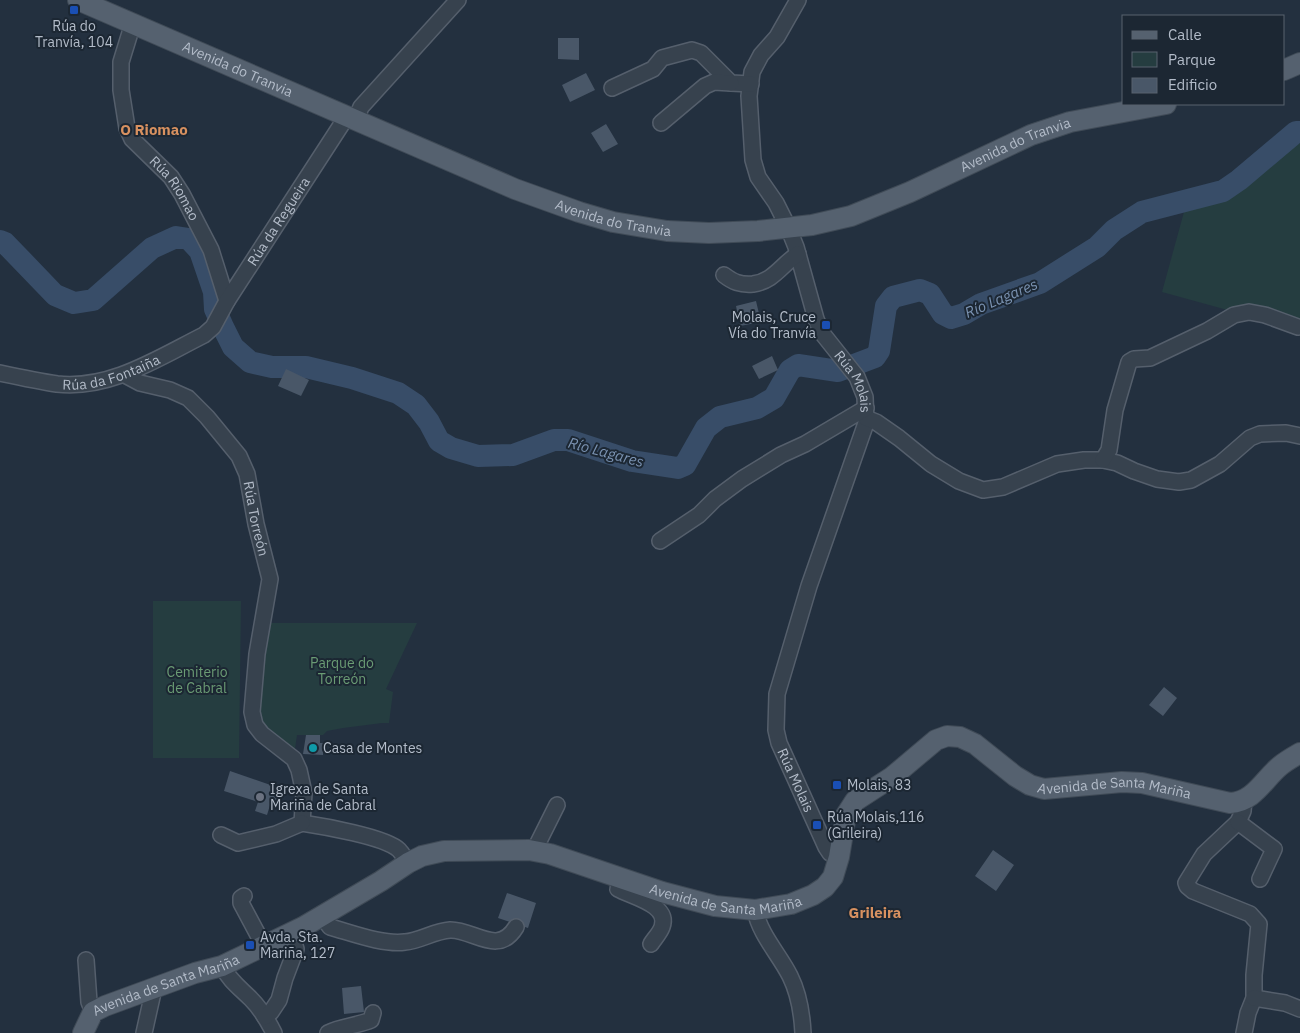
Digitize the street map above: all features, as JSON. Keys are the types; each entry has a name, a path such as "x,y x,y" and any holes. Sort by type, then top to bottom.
{"main road":[{"name":"Avenida do Tranvia","path":"78,0 98,4 133,23 516,189 613,222 667,231 758,231 788,228 851,216 910,192 1030,135 1070,122 1161,105"},
{"path":"1285,70 1300,63"},
{"name":"Avenida de Santa Mariña","path":"83,1033 93,1012 194,973 222,966 322,916 408,863 422,856 444,851 536,851 689,900 724,908 755,910 791,904 813,895 825,887 833,877 839,857 846,815 855,801 892,777 936,740 948,736 960,737 975,744 1015,776 1030,785 1044,789 1122,782 1142,783 1230,803 1244,800"},
{"path":"1244,800 1250,797 1280,766 1300,753"}],"street":[{"name":"Rúa da Regueira","path":"213,327 224,307 352,117 458,0"},
{"name":"Rúa Molais","path":"798,0 777,37 761,55 752,72 749,96 753,160 758,177 776,203 788,228 798,254 816,319 822,333 857,377 865,397 866,423 807,595 777,694 776,730 779,743 826,847 830,853 839,857"},
{"name":"Rúa Riomao","path":"133,23 121,62 121,90 128,128 132,139 166,171 182,194 211,250 224,307"},
{"path":"612,88 653,69 662,58 692,50 701,53 730,83"},
{"path":"661,123 705,86 714,82 751,84"},
{"path":"724,275 738,284 761,283 773,277 798,254"},
{"path":"1103,460 1109,450 1115,410 1129,362 1134,359 1150,358 1207,331 1234,315 1249,312 1265,315 1298,327"},
{"name":"Rúa da Fontaiña","path":"0,373 58,384 86,383 125,375 204,335 213,327"},
{"name":"Rúa Torreón","path":"125,375 140,383 170,390 188,398 207,417 239,456 247,474 256,524 270,579 257,654 252,712 255,725 262,734 294,759 299,770 304,793 302,823"},
{"path":"660,540 700,515 716,499 742,479 781,455 866,413 931,464 959,481 983,490 1003,487 1058,464 1084,460 1103,460 1117,463 1157,479 1179,482 1192,480 1220,464 1250,438 1260,434 1286,433 1300,436"},
{"path":"1244,800 1243,811 1238,822 1204,854 1186,883 1193,891 1250,914 1257,920 1260,928 1254,975 1254,998 1248,1013 1244,1033"},
{"path":"536,851 538,843 557,806"},
{"path":"1238,822 1274,849 1260,879"},
{"path":"221,835 238,843 276,834 302,823 353,832 387,844 399,849 408,863"},
{"path":"620,879 618,889 657,906 662,914 662,927 651,944"},
{"path":"244,896 241,898 241,903 264,946"},
{"path":"755,910 757,922 790,975 799,998 803,1033"},
{"path":"322,916 330,927 390,942 406,942 452,930 488,941 497,940 511,935 516,927"},
{"path":"265,1017 280,1000 285,978 296,949 291,933"},
{"path":"86,960 89,1002 93,1012"},
{"path":"222,966 228,977 252,1000 274,1033"},
{"path":"144,1033 154,988"},
{"path":"1254,998 1285,1003 1300,1008"},
{"path":"328,1033 337,1028 371,1020 373,1013"}],"green space":[{"path":"1300,143 1300,330 1162,292 1187,201"},
{"name":"Cemiterio de Cabral","path":"153,601 241,601 239,758 153,758"},
{"name":"Parque do Torreón","path":"271,623 417,623 386,689 393,692 389,723 343,728 327,731 323,735 297,735 295,749 276,738 264,727 259,716 264,659"}],"building":[{"path":"558,38 579,38 579,60 558,59"},
{"path":"586,73 595,90 570,102 562,85"},
{"path":"606,124 618,144 603,152 591,133"},
{"path":"756,301 761,322 740,326 736,306"},
{"path":"772,356 778,370 759,379 752,366"},
{"path":"286,369 309,380 301,396 278,386"},
{"path":"1164,687 1177,698 1163,716 1149,705"},
{"name":"Casa de Montes","path":"306,735 320,735 320,743 323,743 323,755 303,754"},
{"name":"Igrexa de Santa Mariña de Cabral","path":"230,771 282,789 277,804 271,802 267,815 255,811 258,802 224,791"},
{"path":"993,850 1014,865 996,891 975,876"},
{"path":"507,893 536,903 528,928 498,918"},
{"path":"361,986 364,1012 344,1014 342,988"}],"waterway":[{"name":"Río Lagares","path":"0,241 5,243 55,295 74,303 93,300 152,248 176,237 189,239 200,251 214,292 215,309 223,327 233,347 250,362 272,367 306,367 352,378 398,393 416,405 429,422 439,441 451,448 478,456 513,455 554,440 568,440 632,461 678,468 685,465 706,428 720,417 757,408 774,398 790,370 798,365 838,371 875,357 879,351 886,306 893,297 920,290 930,294 943,314 951,318 964,314 981,304 1040,283 1097,247 1114,230 1142,212 1223,191 1239,180 1296,132 1300,132"}],"place":[{"name":"Rúa do Tranvía, 104","path":"74,10"},
{"name":"Molais, Cruce Vía do Tranvía","path":"826,325"},
{"name":"Casa de Montes","path":"313,748"},
{"name":"Molais, 83","path":"837,785"},
{"name":"Igrexa de Santa Mariña de Cabral","path":"260,797"},
{"name":"Rúa Molais,116 (Grileira)","path":"817,825"},
{"name":"Avda. Sta. Mariña, 127","path":"250,945"}],"district":[{"name":"O Riomao","path":"154,129"},
{"name":"Grileira","path":"875,912"}]}
